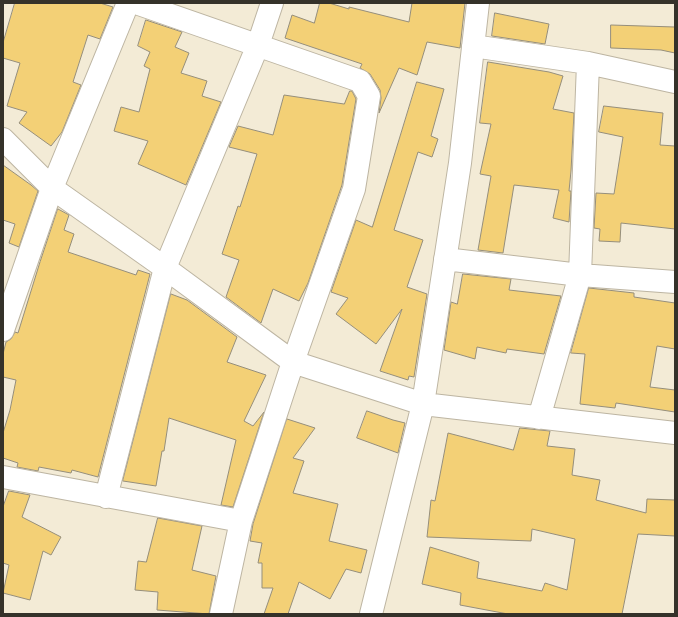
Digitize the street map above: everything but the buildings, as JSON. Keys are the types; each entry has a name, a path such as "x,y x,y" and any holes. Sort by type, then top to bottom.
{"street":[{"path":"3,330 52,188 128,3"},
{"path":"136,3 360,81 369,96 354,189 292,362 241,521 221,614"},
{"path":"106,497 165,268 258,45 272,3"},
{"path":"371,614 423,404 460,163 478,3"},
{"path":"473,46 588,63 675,82"},
{"path":"540,418 580,275 588,63"},
{"path":"3,139 52,188 165,268 292,362 423,404 675,433"},
{"path":"445,259 580,275 675,282"},
{"path":"3,477 241,521"}]}
